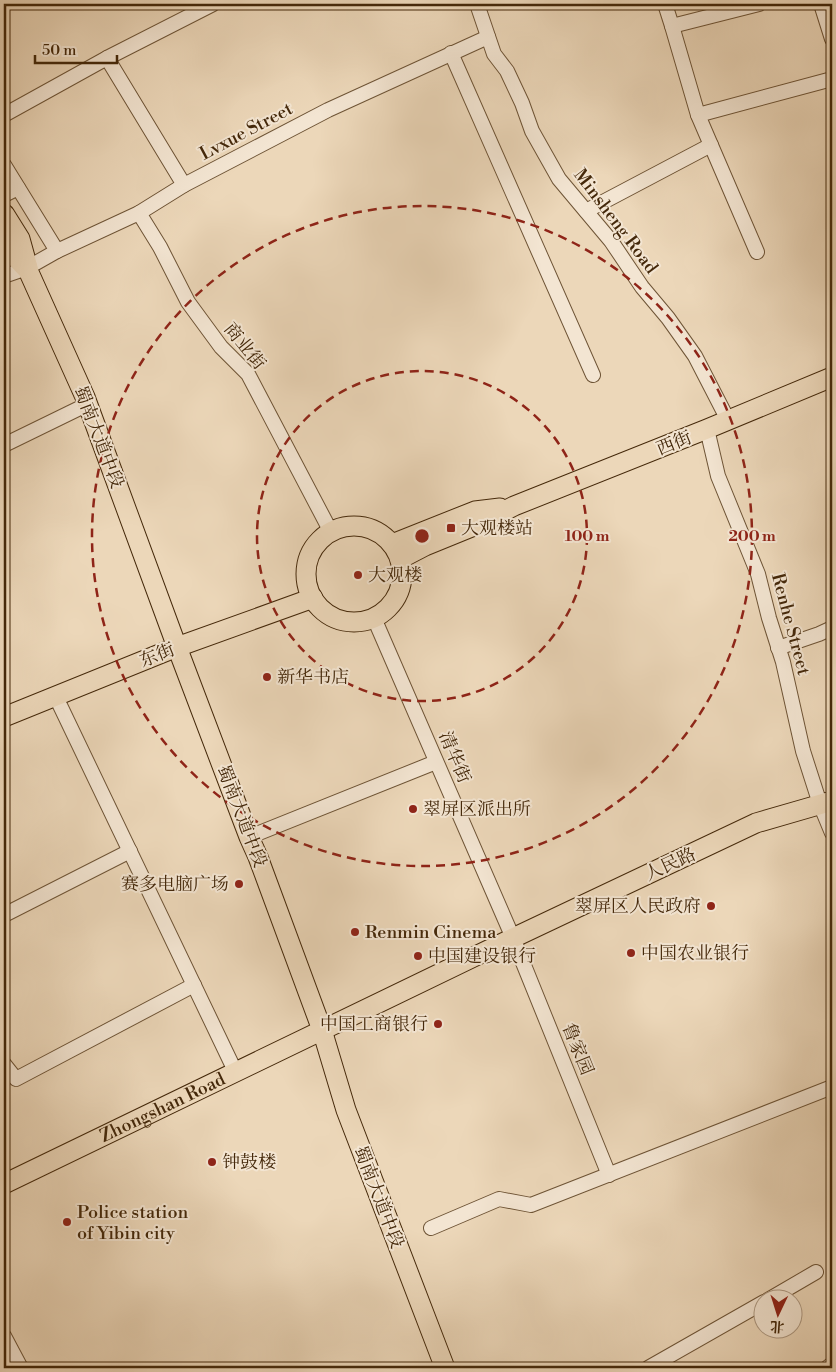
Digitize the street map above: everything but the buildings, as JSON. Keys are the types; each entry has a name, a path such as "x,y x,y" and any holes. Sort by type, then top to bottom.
{"highway":[{"path":"4,215 19,239 27,268"},
{"path":"4,244 27,268"}],"main road":[{"name":"蜀南大道中段","path":"27,268 88,404 177,647 322,1030 346,1110 445,1368"},
{"name":"西街","path":"396,552 475,511 514,506 832,377"},
{"path":"347,526 372,529 389,540 396,552 402,584 393,603 380,615 358,622 342,620 331,616 313,598 308,584 307,568 312,552 318,542 331,532 347,526"},
{"name":"东街","path":"4,717 177,647 313,598"},
{"name":"人民路","path":"322,1030 756,823 826,802"},
{"name":"Zhongshan Road","path":"4,1184 322,1030"}],"street":[{"path":"4,115 107,58 213,4"},
{"name":"Minsheng Road","path":"477,4 494,54 507,71 522,103 532,131 560,179 611,241 642,287 668,318 695,356 728,420"},
{"path":"665,4 698,116 757,252"},
{"path":"672,26 759,4"},
{"path":"821,4 832,39"},
{"name":"Lvxue Street","path":"4,276 27,268 57,251 138,214 184,185 328,110 488,37"},
{"path":"451,53 593,375"},
{"path":"107,58 184,185"},
{"path":"698,116 832,79"},
{"path":"586,211 710,145"},
{"path":"4,165 57,251"},
{"path":"4,195 18,188"},
{"name":"商业街","path":"138,214 160,247 188,302 220,347 248,374 331,532"},
{"path":"4,445 88,404"},
{"name":"Renhe Street","path":"707,429 718,476 758,574 783,662 803,751 826,802 832,833"},
{"name":"清华街","path":"374,618 513,938"},
{"path":"778,648 832,628"},
{"path":"56,697 236,1073"},
{"path":"249,837 436,762"},
{"path":"4,915 130,851"},
{"name":"鲁家园","path":"513,938 609,1175"},
{"path":"4,1064 16,1079 194,985"},
{"path":"431,1228 499,1199 531,1206 832,1087"},
{"path":"785,1290 816,1272"},
{"path":"648,1368 754,1308"},
{"path":"4,1336 20,1368"},
{"path":"827,1368 832,1364"}],"place":[{"name":"大观楼站","path":"451,528"},
{"name":"大观楼","path":"358,575"},
{"name":"新华书店","path":"267,677"},
{"name":"翠屏区派出所","path":"413,809"},
{"name":"赛多电脑广场","path":"239,884"},
{"name":"翠屏区人民政府","path":"711,906"},
{"name":"Renmin Cinema","path":"355,932"},
{"name":"中国农业银行","path":"631,953"},
{"name":"中国建设银行","path":"418,956"},
{"name":"中国工商银行","path":"438,1024"},
{"name":"钟鼓楼","path":"212,1162"},
{"name":"Police station of Yibin city","path":"67,1222"}]}
